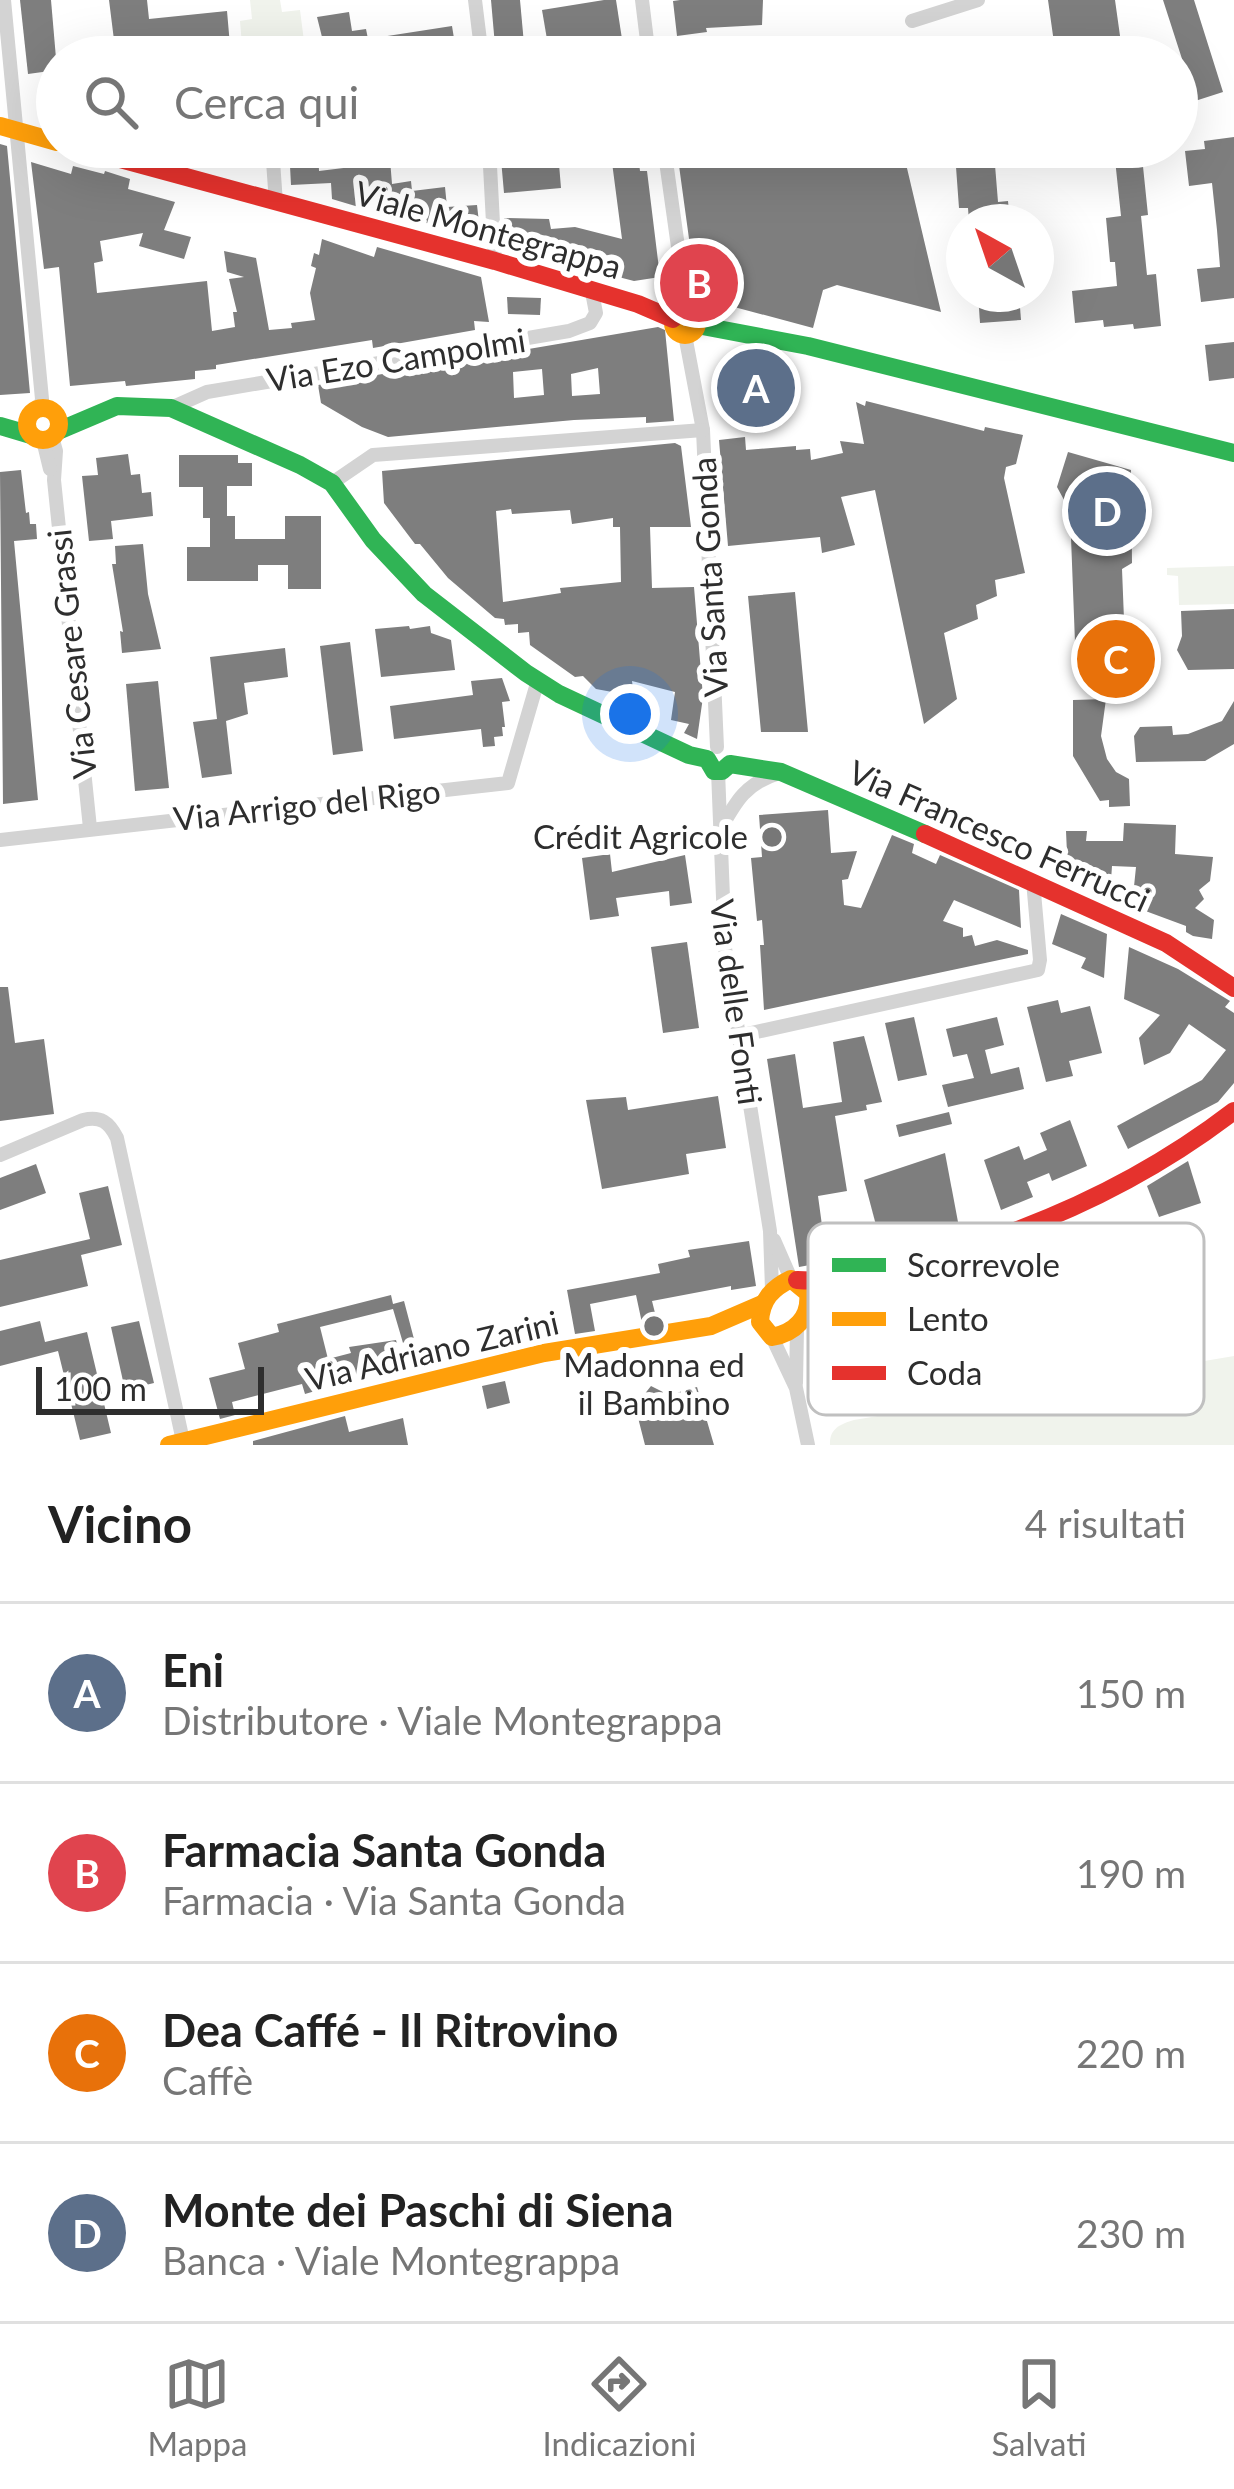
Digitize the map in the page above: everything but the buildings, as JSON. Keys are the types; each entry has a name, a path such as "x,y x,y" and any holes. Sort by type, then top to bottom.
{"street":[{"path":"0,427 46,436 57,416 40,408 10,129 4,0"},
{"path":"475,0 479,36"},
{"path":"642,0 646,36"},
{"path":"912,21 978,0"},
{"name":"Viale Montegrappa","path":"152,168 495,261 685,322 830,351 1234,453"},
{"path":"274,168 276,202"},
{"path":"489,168 495,261"},
{"name":"Via Santa Gonda","path":"667,168 703,430 718,760"},
{"name":"Via Ezo Campolmi","path":"171,408 207,392 569,331 590,323 596,313 592,292"},
{"name":"Via Francesco Ferrucci","path":"46,436 117,406 171,408 261,446 332,483 373,540 424,594 538,680 688,755 781,772 1033,881 1166,943 1234,988"},
{"path":"332,483 373,455 703,430"},
{"name":"Via Cesare Grassi","path":"46,436 90,828"},
{"name":"Via Arrigo del Rigo","path":"0,839 508,783 538,680"},
{"name":"Via delle Fonti","path":"718,760 725,948 780,1288"},
{"path":"718,834 743,790 781,772"},
{"path":"738,1036 1038,970 1033,881"},
{"path":"1040,1223 1203,1137 1234,1111"},
{"path":"0,1155 83,1120 104,1120 117,1138 176,1443"},
{"path":"711,1326 780,1288 808,1283"},
{"path":"780,1288 805,1286 808,1302"},
{"path":"780,1288 760,1322 796,1388"},
{"path":"711,1326 789,1335 808,1309"},
{"name":"Via Adriano Zarini","path":"176,1443 212,1440 544,1353 711,1326"},
{"path":"797,1328 796,1388 808,1445"}],"shaded area":[{"path":"250,0 280,0 282,12 300,10 303,36 241,36 240,21 252,19"},
{"path":"1234,566 1234,604 1179,605 1178,576 1167,575 1167,568"},
{"path":"1234,1356 1234,1445 830,1445 831,1435 844,1423 884,1415 1204,1415 1204,1361"}],"traffic: fast":[{"path":"697,325 808,346 1234,453"},
{"path":"58,431 117,406 171,408 300,465 332,483 373,540 424,594 559,694 707,759 714,771 730,764 781,772 925,834"},
{"path":"0,426 31,435"}],"traffic: slow":[{"path":"0,126 36,136"},
{"path":"685,311 694,314 697,323 694,332 685,335 676,332 673,323 676,314 685,311"},
{"path":"43,408 54,413 59,424 54,435 43,440 32,435 27,424 32,413 43,408"},
{"path":"791,1279 808,1293 807,1310 794,1328 772,1337 760,1322 763,1307 773,1291 791,1279"},
{"path":"169,1445 544,1353 711,1326 762,1304"}],"traffic: jam":[{"path":"153,168 495,261 673,319"},
{"path":"925,834 1166,943 1234,988"},
{"path":"1035,1223 1122,1183 1234,1111"},
{"path":"797,1280 808,1280"}],"place":[{"name":"Farmacia Santa Gonda","path":"699,283"},
{"name":"Eni","path":"756,388"},
{"name":"Monte dei Paschi di Siena","path":"1107,511"},
{"name":"Dea Caffé - Il Ritrovino","path":"1116,659"},
{"name":"Crédit Agricole","path":"772,837"},
{"name":"Madonna ed il Bambino","path":"654,1326"}]}
